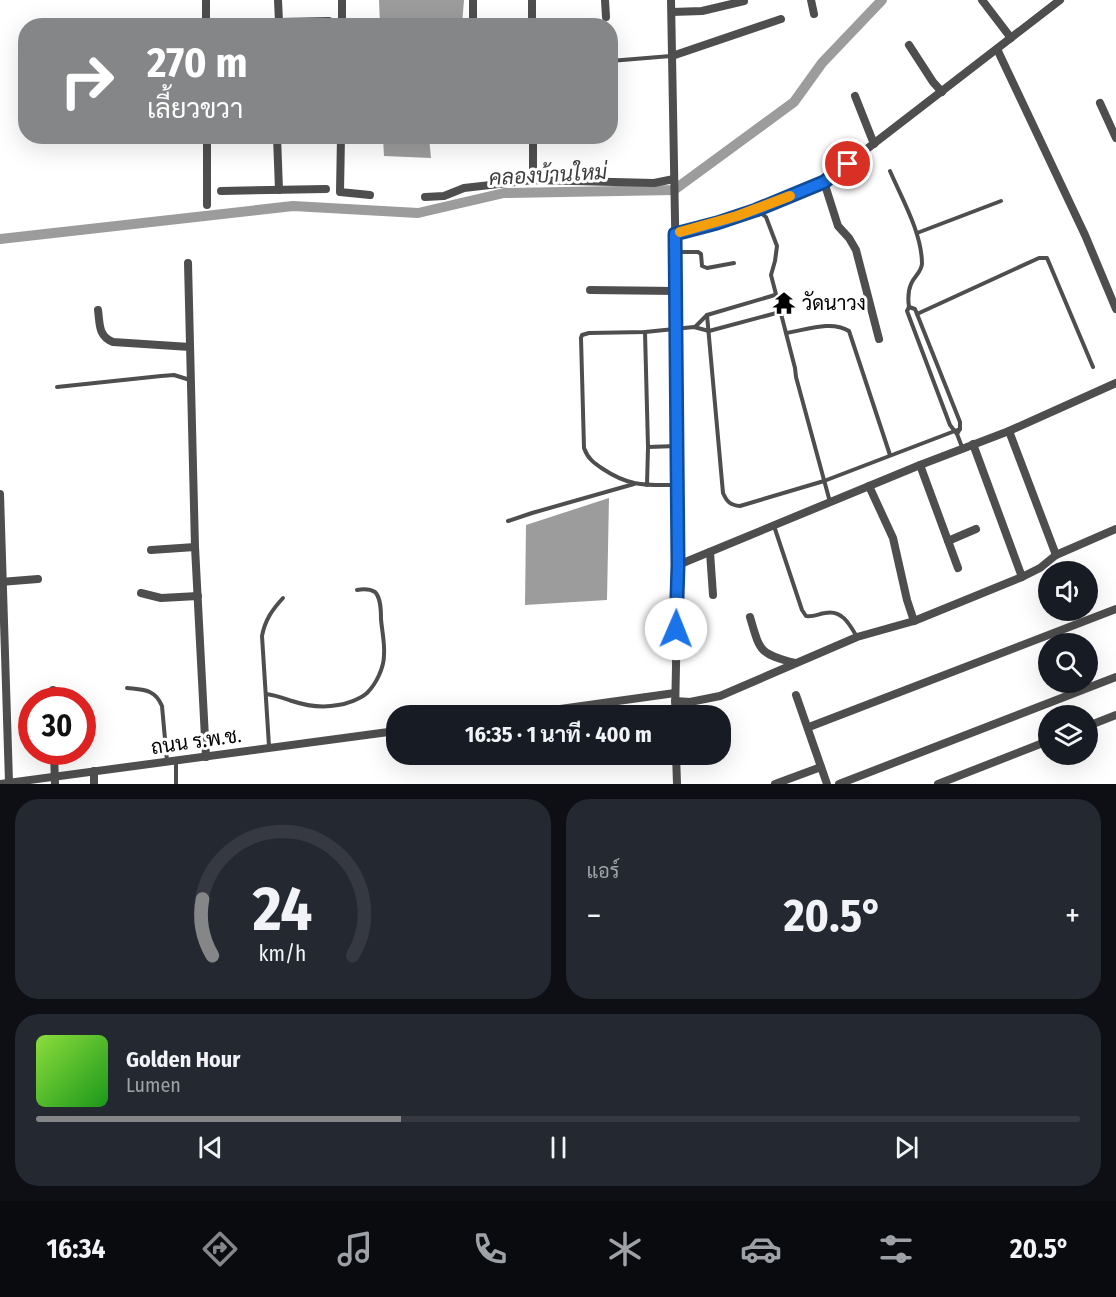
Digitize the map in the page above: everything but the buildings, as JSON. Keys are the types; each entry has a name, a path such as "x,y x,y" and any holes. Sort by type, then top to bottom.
{"street":[{"path":"206,0 206,18"},
{"path":"278,0 279,18"},
{"path":"342,0 342,18"},
{"path":"473,0 473,18"},
{"path":"532,0 532,18"},
{"path":"605,0 606,17"},
{"path":"671,0 677,329 678,565 675,705"},
{"path":"810,0 814,14"},
{"path":"981,0 1011,38"},
{"path":"675,234 756,210 824,182 1060,0"},
{"path":"672,12 702,11 744,1"},
{"path":"672,56 781,19"},
{"path":"909,45 942,92"},
{"path":"997,49 1085,235 1116,309"},
{"path":"855,96 874,144"},
{"path":"1100,103 1116,138"},
{"path":"207,144 207,205"},
{"path":"277,144 279,190"},
{"path":"341,144 340,192 370,195"},
{"path":"533,144 533,180"},
{"path":"425,197 444,196 464,188 533,180 654,183 674,180"},
{"path":"824,182 838,226 856,250 879,339"},
{"path":"221,191 326,189"},
{"path":"188,262 195,547 206,757"},
{"path":"590,290 676,291"},
{"path":"98,310 101,333 105,339 113,342 190,347"},
{"path":"678,565 920,465 1009,431 1116,383"},
{"path":"1009,431 1056,555"},
{"path":"973,444 1022,577"},
{"path":"920,465 958,568"},
{"path":"869,486 892,538 914,621"},
{"path":"0,494 5,783"},
{"path":"948,541 976,529"},
{"path":"606,705 675,697 690,702 720,696 857,637 914,621 1022,577 1040,568 1056,555 1116,529"},
{"path":"151,550 195,547"},
{"path":"710,552 713,595"},
{"path":"2,582 38,579"},
{"path":"141,593 161,598 198,596"},
{"path":"808,727 1116,609"},
{"path":"750,617 758,642 764,651 772,657 795,663"},
{"path":"839,784 1116,677"},
{"path":"796,695 828,784"},
{"path":"1098,722 1116,715"},
{"name":"ถนน ร.พ.ช.","path":"5,783 55,780 94,771 386,732"},
{"path":"938,784 1038,745"},
{"path":"54,765 55,780"},
{"path":"676,765 677,784"},
{"path":"775,784 821,767"},
{"path":"94,771 94,784"}],"lane":[{"path":"618,60 672,56"},
{"path":"890,171 917,233 920,248 922,266 911,283 907,311 950,425 957,431 962,448"},
{"path":"917,233 1001,201"},
{"path":"756,210 766,217 777,246 771,275 775,295 830,503"},
{"path":"676,252 698,252 701,254 702,266 707,268 734,263"},
{"path":"917,314 1039,258 1047,258 1094,367"},
{"path":"694,327 707,315 775,295"},
{"path":"909,307 915,309 960,422 957,431"},
{"path":"677,485 634,484 614,476 591,461 587,455 584,448 580,338 585,333 645,332 694,327 709,331 780,312"},
{"path":"707,315 723,493 727,501 734,505 740,506 824,481 957,431"},
{"path":"786,333 830,326 842,326 849,331 890,455"},
{"path":"645,332 648,447 646,485"},
{"path":"57,387 174,375 191,380"},
{"path":"648,447 677,447"},
{"path":"508,522 634,484"},
{"path":"774,525 806,616 813,617 826,612 835,613 848,621 857,637"},
{"path":"266,694 310,706 336,706 367,693 382,669 384,656 380,606 374,592 365,589 357,590"},
{"path":"269,748 262,636 264,624 271,611 283,598"},
{"path":"127,688 152,692 159,698 176,784"}],"shaded area":[{"path":"379,0 464,0 463,18 380,18"},
{"path":"383,144 430,144 431,158 384,156"},
{"path":"609,498 607,600 525,605 526,525"}],"waterway":[{"name":"คลองบ้านใหม่","path":"0,239 293,206 418,213 504,193 674,190 794,102 822,63 882,0"}],"slow traffic":[{"path":"680,232 717,223 790,196"}],"place":[{"name":"วัดนาวง","path":"784,303"}],"route":[{"path":"676,629 678,565 675,234 756,210 824,182 848,164"}]}
